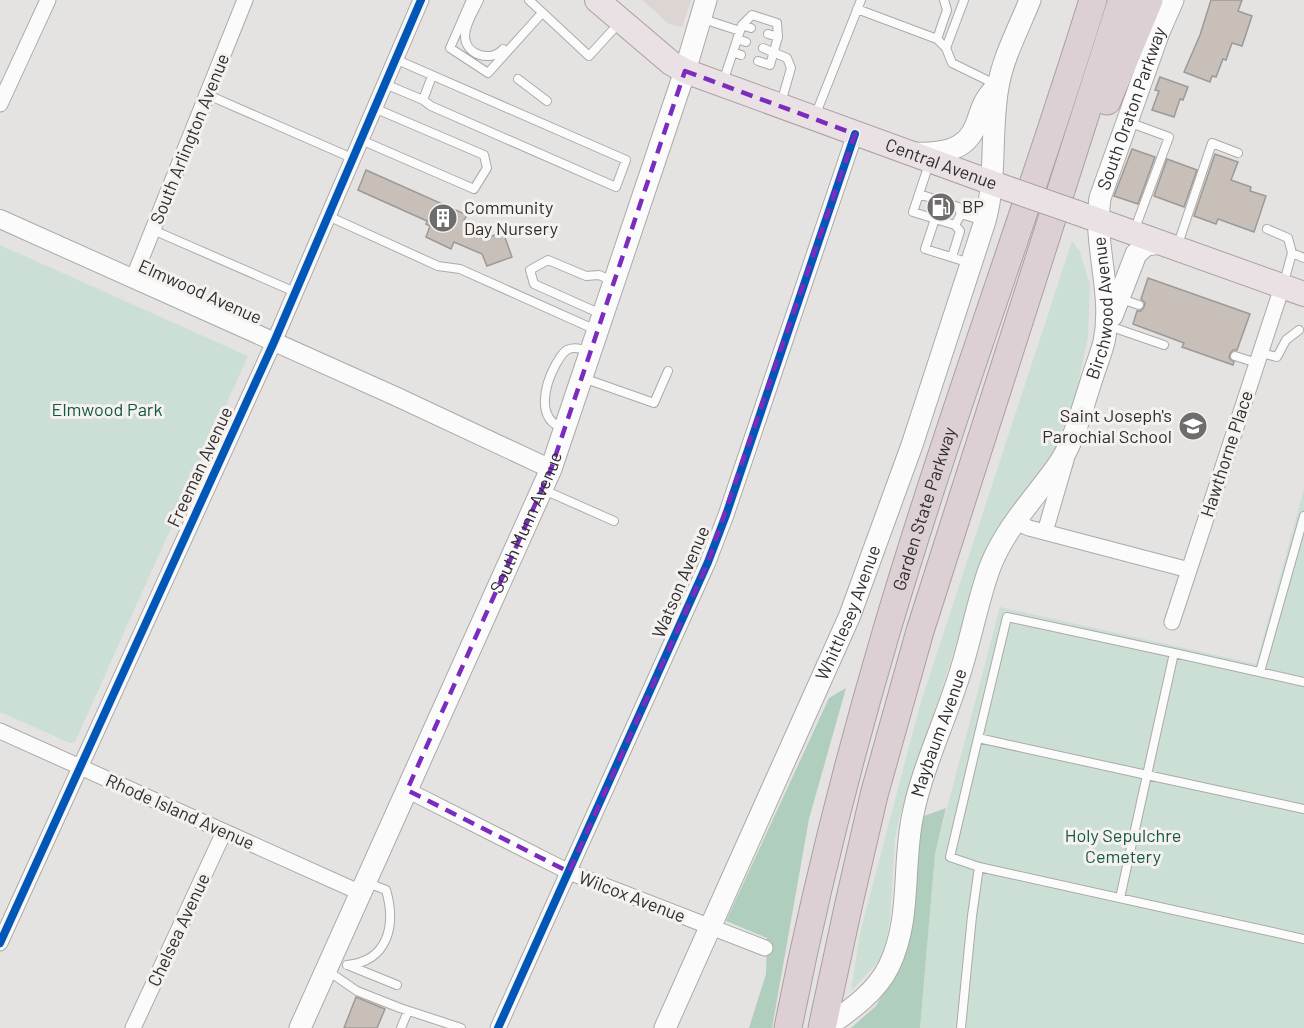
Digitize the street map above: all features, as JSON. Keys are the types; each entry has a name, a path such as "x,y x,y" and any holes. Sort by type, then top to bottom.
{"highway":[{"path":"1016,230 1074,0"},
{"name":"Garden State Parkway","path":"788,1028 820,880 862,716 902,581 1016,230 1065,91 1093,0"},
{"name":"Garden State Parkway","path":"824,1028 854,878 896,714 941,563 1122,0"},
{"path":"1037,268 1149,0"}],"main road":[{"name":"Central Avenue","path":"597,0 670,63 685,71 1298,292"},
{"path":"1000,185 993,131 998,85 1030,0"},
{"name":"South Oraton Parkway","path":"1098,220 1100,198 1159,32 1173,0"},
{"name":"South Munn Avenue","path":"300,1028 335,965 364,887 551,469 582,378 582,350 600,323 704,9"},
{"path":"919,156 944,152 961,146 969,139 984,100 998,85"},
{"name":"Whittlesey Avenue","path":"665,1028 850,615 912,445 962,260 986,221 1000,185"},
{"name":"Birchwood Avenue","path":"1074,434 1106,334 1108,301 1098,220"},
{"path":"1106,334 1136,254 1146,245 1169,246"},
{"name":"Maybaum Avenue","path":"824,1028 849,1010 877,984 893,958 901,925 906,851 916,800 959,676 990,567 1015,522 1058,465 1074,434"}],"street":[{"path":"0,104 48,0"},
{"name":"South Arlington Avenue","path":"133,279 245,0"},
{"name":"Freeman Avenue","path":"0,943 274,342 421,0"},
{"name":"Watson Avenue","path":"498,1028 708,562 730,504 855,134"},
{"name":"Elmwood Avenue","path":"0,219 551,469"},
{"name":"Hawthorne Place","path":"1172,622 1259,358 1298,292"},
{"name":"Birchwood Avenue","path":"1045,532 1074,434"},
{"path":"1015,522 1189,570"},
{"name":"Rhode Island Avenue","path":"0,731 224,832 364,887"},
{"name":"Wilcox Avenue","path":"407,790 569,872 765,948"},
{"name":"Chelsea Avenue","path":"133,1028 224,832"}],"lane":[{"path":"471,0 450,48 488,73 540,16"},
{"path":"479,0 465,32 466,43 471,51 479,55 490,57 499,54 528,22 540,16"},
{"path":"529,0 540,16 589,56 621,21"},
{"path":"814,119 861,0"},
{"path":"938,39 947,10 944,0"},
{"path":"946,48 964,0"},
{"path":"704,9 739,31 746,42"},
{"path":"857,9 938,39 946,48 952,63 998,85"},
{"path":"722,84 739,31 752,15 777,23 778,37 770,65 758,62"},
{"path":"739,31 751,28"},
{"path":"768,34 778,37"},
{"path":"763,48 787,58 791,68 780,106"},
{"path":"733,52 741,55"},
{"path":"385,84 616,187 626,160 395,59"},
{"path":"423,100 432,76"},
{"path":"518,79 548,101"},
{"path":"208,94 352,158"},
{"path":"361,140 474,189 487,168 484,154 374,108"},
{"path":"1127,122 1169,137 1134,233"},
{"path":"1169,246 1212,143 1238,153"},
{"path":"919,156 919,194 913,212 955,225 960,231 962,260 925,249 935,219"},
{"path":"919,194 958,207 961,214"},
{"path":"961,214 986,221"},
{"path":"955,225 961,214"},
{"path":"328,216 438,266 460,269 600,323"},
{"path":"1267,229 1288,238 1298,292"},
{"path":"153,230 295,292"},
{"path":"1292,253 1304,258"},
{"path":"600,323 534,284 530,270 548,260 585,276 599,275 614,281"},
{"path":"1119,298 1139,305"},
{"path":"1235,356 1277,357 1286,340 1299,330"},
{"path":"1106,334 1164,345"},
{"path":"564,429 555,426 547,413 545,393 548,379 561,355 567,350 582,350"},
{"path":"582,378 654,403 668,371"},
{"path":"542,489 614,520"},
{"path":"1260,672 1304,516"},
{"path":"1304,682 1007,617 950,857 979,867 1304,939"},
{"path":"1120,898 1174,653"},
{"path":"978,738 1304,809"},
{"path":"961,1028 979,867"},
{"path":"335,965 357,964 376,952 383,944 391,927 390,903 386,890 364,887"},
{"path":"335,965 397,985"},
{"path":"335,965 357,991 461,1028"},
{"path":"401,1028 408,1011"}],"highlighted area":[{"path":"685,71 855,134 708,562 569,872 407,790 551,469"}],"shaded area":[{"path":"642,0 691,0 682,27 669,24"}],"green space":[{"path":"1072,241 1080,252 1090,285 1088,337 1074,401 1055,449 998,528 984,554 899,818 895,839 886,946 879,961 851,991 860,933 920,705"},
{"name":"Elmwood Park","path":"0,245 248,356 75,742 70,743 0,712"},
{"name":"Holy Sepulchre Cemetery","path":"1304,489 1304,1028 920,1028 935,854 1000,607 1256,664"},
{"path":"846,688 809,819 772,1028 749,1028 766,974 767,938 726,921 829,698"},
{"path":"946,808 935,854 920,1028 851,1028 876,1006 905,956 914,913 921,817"}],"building":[{"path":"1211,0 1242,0 1238,11 1252,16 1242,46 1232,43 1226,60 1223,59 1216,77 1212,76 1210,82 1184,72 1200,35"},
{"path":"1160,77 1188,87 1183,100 1180,99 1174,117 1152,110 1159,91 1155,90"},
{"path":"1132,149 1155,157 1138,204 1114,196"},
{"path":"1215,154 1238,162 1231,180 1251,187 1250,191 1266,196 1254,232 1218,219 1216,224 1194,216"},
{"path":"1167,159 1197,170 1184,207 1154,196"},
{"name":"Community Day Nursery","path":"366,170 467,215 463,222 469,225 466,231 484,239 503,232 512,257 487,266 482,254 454,242 451,249 426,237 430,226 426,224 427,221 358,190"},
{"path":"1148,278 1250,314 1237,350 1233,350 1230,354 1229,358 1234,362 1233,365 1182,347 1184,343 1133,324 1137,311 1141,311 1144,307 1145,303 1141,299"},
{"path":"356,997 385,1009 377,1028 344,1028"}],"cycle path":[{"path":"0,943 274,342 421,0"},
{"path":"498,1028 708,562 855,134"}],"place":[{"name":"BP","path":"941,207"},
{"name":"Community Day Nursery","path":"443,218"},
{"name":"Saint Joseph's Parochial School","path":"1193,426"}]}
